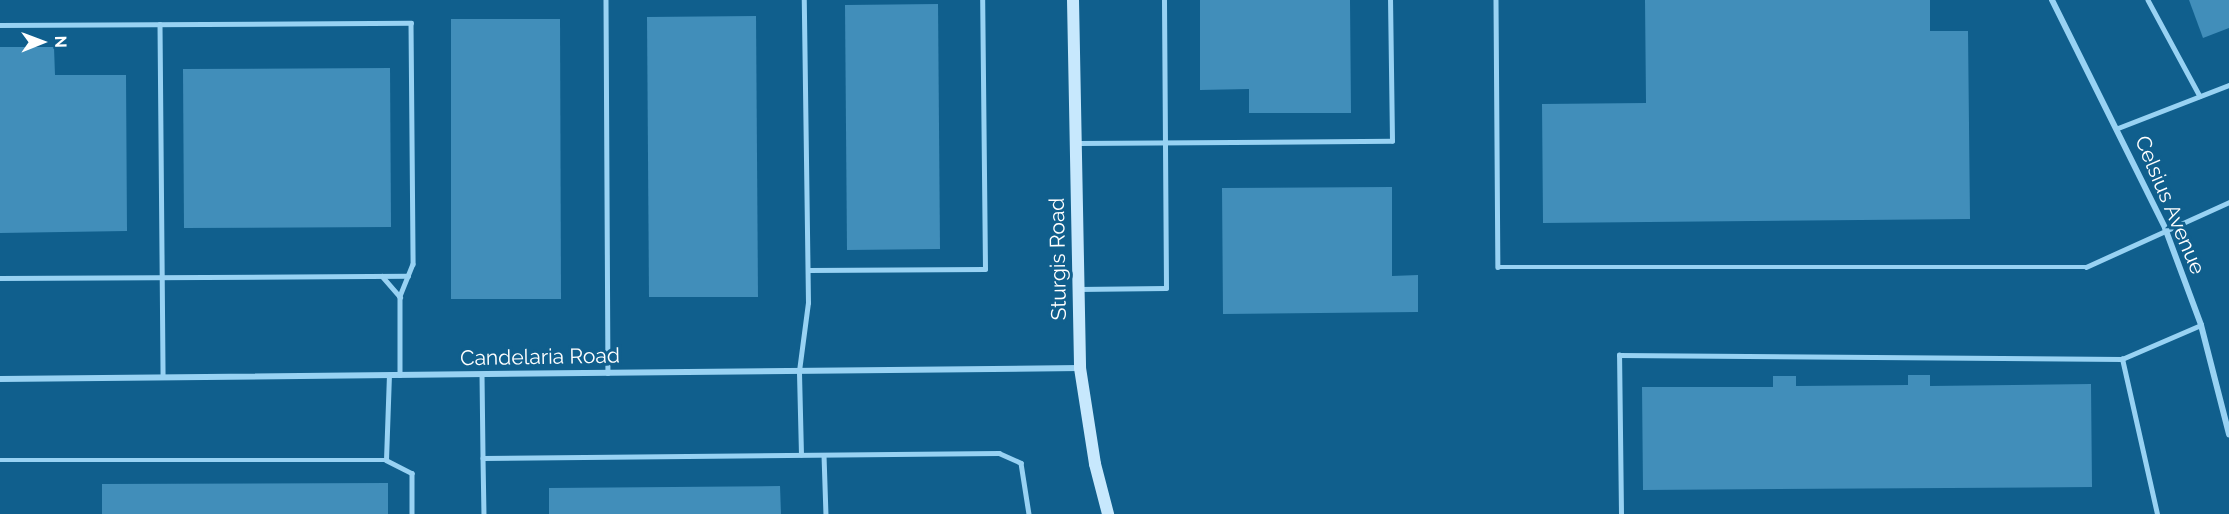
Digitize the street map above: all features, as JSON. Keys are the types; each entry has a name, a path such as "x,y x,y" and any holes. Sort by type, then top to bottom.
{"street":[{"name":"Sturgis Road","path":"1073,0 1080,368 1095,464 1108,514"},
{"name":"Celsius Avenue","path":"2052,0 2118,128 2164,228 2201,325 2229,434"},
{"name":"Candelaria Road","path":"0,379 1080,368"}],"lane":[{"path":"606,0 608,373"},
{"path":"801,455 799,371 808,270 804,0"},
{"path":"808,270 985,269 982,0"},
{"path":"1077,289 1166,288 1164,0"},
{"path":"1076,143 1166,140 1392,141 1390,0"},
{"path":"1496,0 1498,267 2086,267 2164,228 2229,202"},
{"path":"2148,0 2200,96"},
{"path":"0,25 411,23 413,264 400,297 400,375"},
{"path":"160,24 162,376"},
{"path":"2118,128 2229,86"},
{"path":"382,276 400,297"},
{"path":"0,278 408,276"},
{"path":"1621,514 1619,355 2122,360 2201,325"},
{"path":"2122,360 2157,514"},
{"path":"482,374 484,514"},
{"path":"386,460 389,375"},
{"path":"483,458 999,453 1021,463 1029,514"},
{"path":"824,455 826,514"},
{"path":"0,459 386,460 412,473 412,514"}],"building":[{"path":"1200,0 1350,0 1351,113 1249,113 1249,89 1200,90"},
{"path":"1645,0 1930,0 1930,31 1968,31 1970,219 1543,223 1542,104 1646,103"},
{"path":"2189,0 2229,0 2229,28 2203,38"},
{"path":"938,4 940,249 847,250 845,5"},
{"path":"756,16 758,297 649,297 647,17"},
{"path":"451,19 560,19 561,299 451,299"},
{"path":"0,47 54,47 55,75 126,75 127,231 0,233"},
{"path":"390,68 391,227 184,228 183,69"},
{"path":"1392,187 1392,276 1418,275 1418,312 1223,314 1222,188"},
{"path":"1908,375 1930,375 1930,386 2091,384 2092,487 1643,490 1642,387 1773,387 1773,376 1796,376 1796,386 1908,385"},
{"path":"388,483 388,514 102,514 102,484"},
{"path":"780,486 781,514 549,514 549,488"}]}
